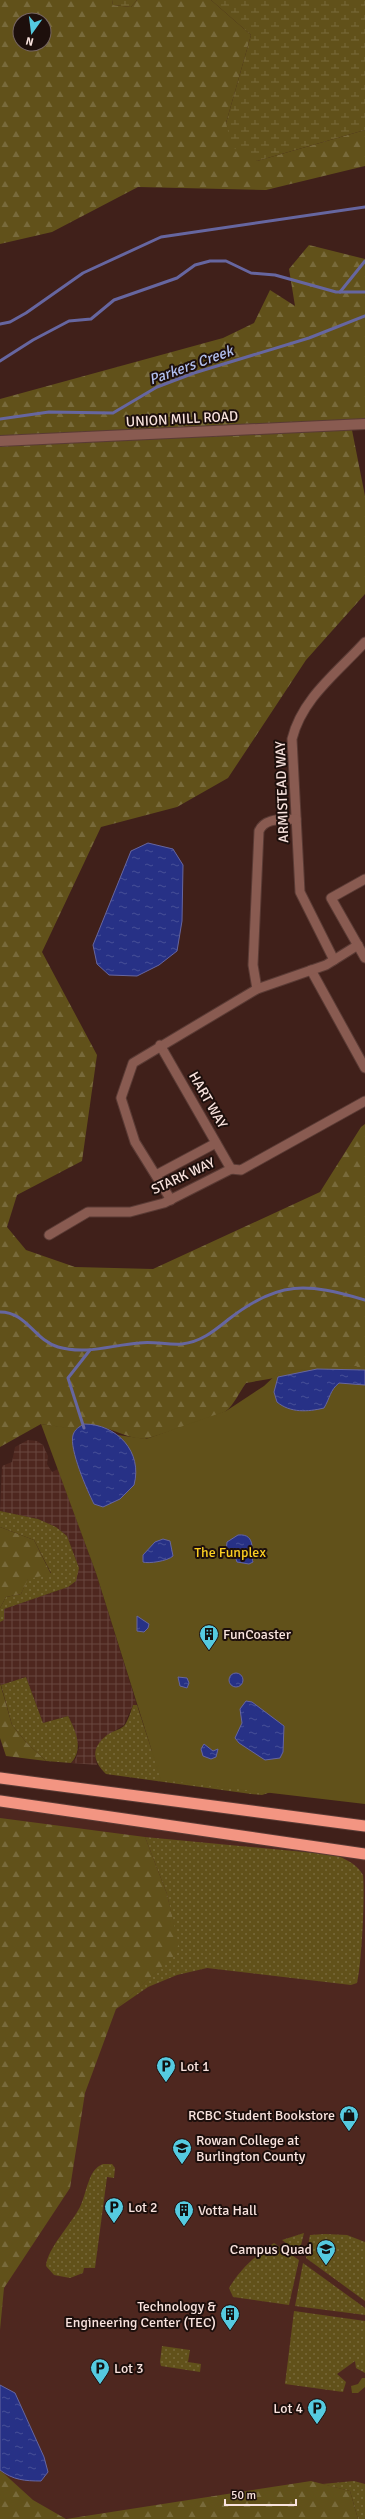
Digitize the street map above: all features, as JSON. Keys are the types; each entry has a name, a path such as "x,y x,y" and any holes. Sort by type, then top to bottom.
{"highway":[{"path":"0,1778 365,1826"},
{"path":"0,1801 365,1854"}],"street":[{"name":"UNION MILL ROAD","path":"0,441 365,424"},
{"name":"ARMISTEAD WAY","path":"334,960 300,892 292,739 296,721 306,704 365,642"},
{"path":"256,990 253,965 259,831 262,825 268,821 296,819"},
{"path":"365,879 331,898 365,958"},
{"path":"171,1200 135,1142 121,1098 133,1062 256,990 334,960 358,945"},
{"path":"311,970 365,1068"},
{"name":"HART WAY","path":"160,1046 231,1169"},
{"name":"STARK WAY","path":"49,1235 88,1212 130,1212 171,1200 231,1169 241,1170 365,1101"},
{"path":"156,1175 216,1143"}],"shaded area":[{"path":"28,1440 37,1441 43,1445 48,1456 47,1464 52,1472 58,1469 96,1573 137,1705 133,1705 124,1725 108,1735 95,1756 97,1765 71,1763 76,1758 79,1747 73,1726 68,1716 43,1723 26,1677 1,1685 0,1683 0,1622 4,1620 4,1609 68,1587 79,1568 67,1536 56,1527 38,1519 0,1511 2,1466 12,1462 15,1447"},
{"name":"Rowan College at Burlington County","path":"0,1801 365,1850 365,2519 358,2519 350,2491 64,2519 0,2509"}],"green space":[{"path":"0,0 112,0 113,5 131,7 137,0 211,0 251,35 226,123 257,161 365,130 365,166 266,190 138,187 52,232 0,244"},
{"path":"112,0 137,0 131,7 113,5"},
{"path":"211,0 365,0 365,130 257,161 232,147 226,123 251,35"},
{"path":"309,245 365,259 365,424 351,425 365,496 365,594 306,660 228,778 177,807 101,827 42,952 97,1055 82,1161 17,1195 7,1227 26,1250 75,1267 153,1269 320,1192 361,1127 365,1124 365,1370 320,1371 246,1383 234,1402 226,1411 172,1431 145,1439 127,1436 100,1427 83,1426 75,1430 41,1424 0,1447 0,399 223,338 254,323 270,290 295,306 289,269"},
{"name":"The Funplex","path":"356,1366 365,1372 365,1804 161,1780 96,1573 41,1424 146,1439 226,1411 264,1386 280,1371"},
{"path":"0,1511 38,1519 56,1527 67,1536 79,1568 76,1581 68,1587 4,1609 4,1620 0,1622 0,1608 6,1597 21,1594 28,1578 51,1573 34,1540 0,1527"},
{"path":"0,1527 34,1540 51,1574 28,1579 21,1594 6,1597 0,1608"},
{"path":"26,1677 43,1723 68,1716 76,1734 78,1746 75,1758 71,1763 46,1761 26,1742 12,1725 1,1685"},
{"path":"0,1683 12,1725 26,1742 46,1761 6,1756 0,1738"},
{"path":"133,1705 137,1705 152,1751 274,1791 262,1795 251,1794 106,1774 101,1769 96,1759 96,1749 107,1735 124,1726"},
{"path":"0,1818 145,1837 167,1894 180,1950 116,2009 85,2093 70,2188 4,2288 0,2330"},
{"path":"145,1837 336,1855 351,1863 361,1871 364,1884 362,1944 357,1983 351,1985 207,1968 177,1975 148,1987 116,2009 179,1950 167,1894"},
{"path":"103,2164 112,2164 115,2168 114,2178 107,2177 95,2268 84,2268 83,2273 70,2278 54,2275 46,2266 47,2259 55,2244 80,2207 91,2176 98,2167"},
{"path":"304,2233 299,2253 282,2240"},
{"path":"310,2235 347,2235 365,2242 365,2301 306,2258"},
{"path":"274,2243 299,2260 289,2305 233,2297 229,2288 238,2274"},
{"path":"303,2263 365,2308 365,2315 295,2306"},
{"path":"294,2311 365,2321 365,2373 356,2368 355,2361 337,2374 346,2382 343,2392 285,2384"},
{"path":"162,2346 190,2350 188,2362 201,2364 200,2372 161,2366"},
{"path":"362,2378 365,2378 365,2387 358,2393 352,2393 351,2386 358,2384"},
{"path":"0,2470 33,2500 66,2519 0,2519"},
{"path":"311,2481 350,2491 358,2519 66,2519"},
{"path":"354,2481 365,2484 365,2519 358,2519 350,2491 322,2484"}],"water":[{"path":"148,843 173,849 183,865 182,921 177,951 159,965 137,976 109,975 97,964 93,945 131,851"},
{"path":"317,1369 365,1370 365,1385 339,1383 332,1391 324,1408 299,1411 282,1406 277,1402 274,1392 278,1377"},
{"path":"84,1424 96,1425 117,1435 125,1442 131,1451 135,1462 136,1473 134,1485 120,1499 103,1507 94,1504 79,1470 76,1459 72,1441 73,1435 79,1427"},
{"path":"238,1535 244,1535 251,1541 253,1562 249,1564 237,1562 235,1556 226,1553 227,1542"},
{"path":"163,1539 170,1541 173,1556 158,1562 143,1562 143,1555 155,1542"},
{"path":"137,1616 149,1624 148,1628 144,1632 137,1631"},
{"path":"236,1673 241,1675 243,1680 241,1685 236,1687 231,1685 229,1680 231,1675"},
{"path":"178,1677 187,1678 189,1683 187,1688 180,1686"},
{"path":"246,1701 252,1702 284,1726 283,1752 280,1758 265,1760 239,1743 235,1738 242,1723 240,1709"},
{"path":"204,1744 213,1751 218,1749 216,1757 211,1759 203,1756 201,1749"},
{"path":"0,2385 15,2393 44,2457 48,2472 41,2481 19,2479 0,2470"}],"waterway":[{"path":"0,324 10,322 26,313 83,273 161,237 365,207"},
{"path":"0,361 33,340 69,321 91,319 114,300 177,278 195,265 210,261 226,261 251,273 275,275 336,292 365,292"},
{"path":"340,292 365,261"},
{"name":"Parkers Creek","path":"0,419 49,412 113,413 157,387 194,373 309,338 365,316"},
{"path":"0,1312 17,1316 43,1339 58,1347 89,1350 129,1344 189,1343 213,1332 247,1306 263,1297 279,1291 294,1288 326,1290 365,1300"},
{"path":"84,1428 68,1378 90,1350"}],"place":[{"name":"FunCoaster","path":"209,1651"},
{"name":"Lot 1","path":"166,2083"},
{"name":"RCBC Student Bookstore","path":"349,2132"},
{"name":"Rowan College at Burlington County","path":"182,2165"},
{"name":"Lot 2","path":"114,2224"},
{"name":"Votta Hall","path":"184,2227"},
{"name":"Campus Quad","path":"326,2266"},
{"name":"Technology & Engineering Center (TEC)","path":"230,2331"},
{"name":"Lot 3","path":"100,2385"},
{"name":"Lot 4","path":"317,2425"}]}
